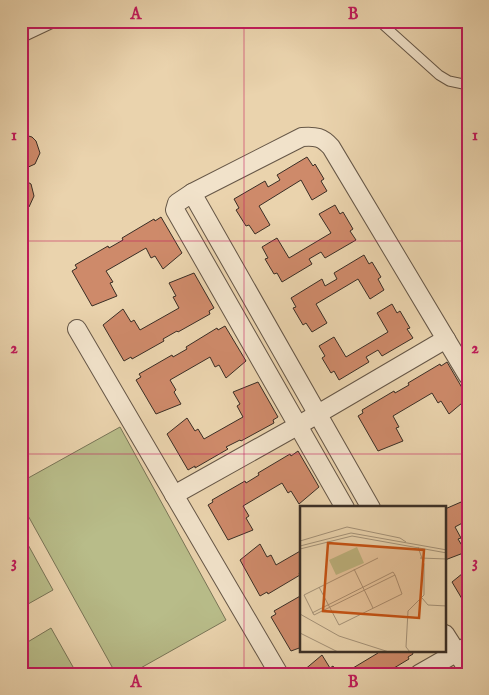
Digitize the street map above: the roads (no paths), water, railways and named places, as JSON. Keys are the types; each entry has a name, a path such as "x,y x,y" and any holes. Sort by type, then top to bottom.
{"street":[{"path":"344,506 175,210 176,203 192,193 302,138 315,136 324,139 331,147 468,376"},
{"path":"192,193 370,506"},
{"path":"77,329 279,674"},
{"path":"174,495 446,339"},
{"path":"446,635 462,649 468,670"},
{"path":"429,666 462,649"}],"lane":[{"path":"21,38 57,21"},
{"path":"379,21 438,74 449,81 468,85"}]}
